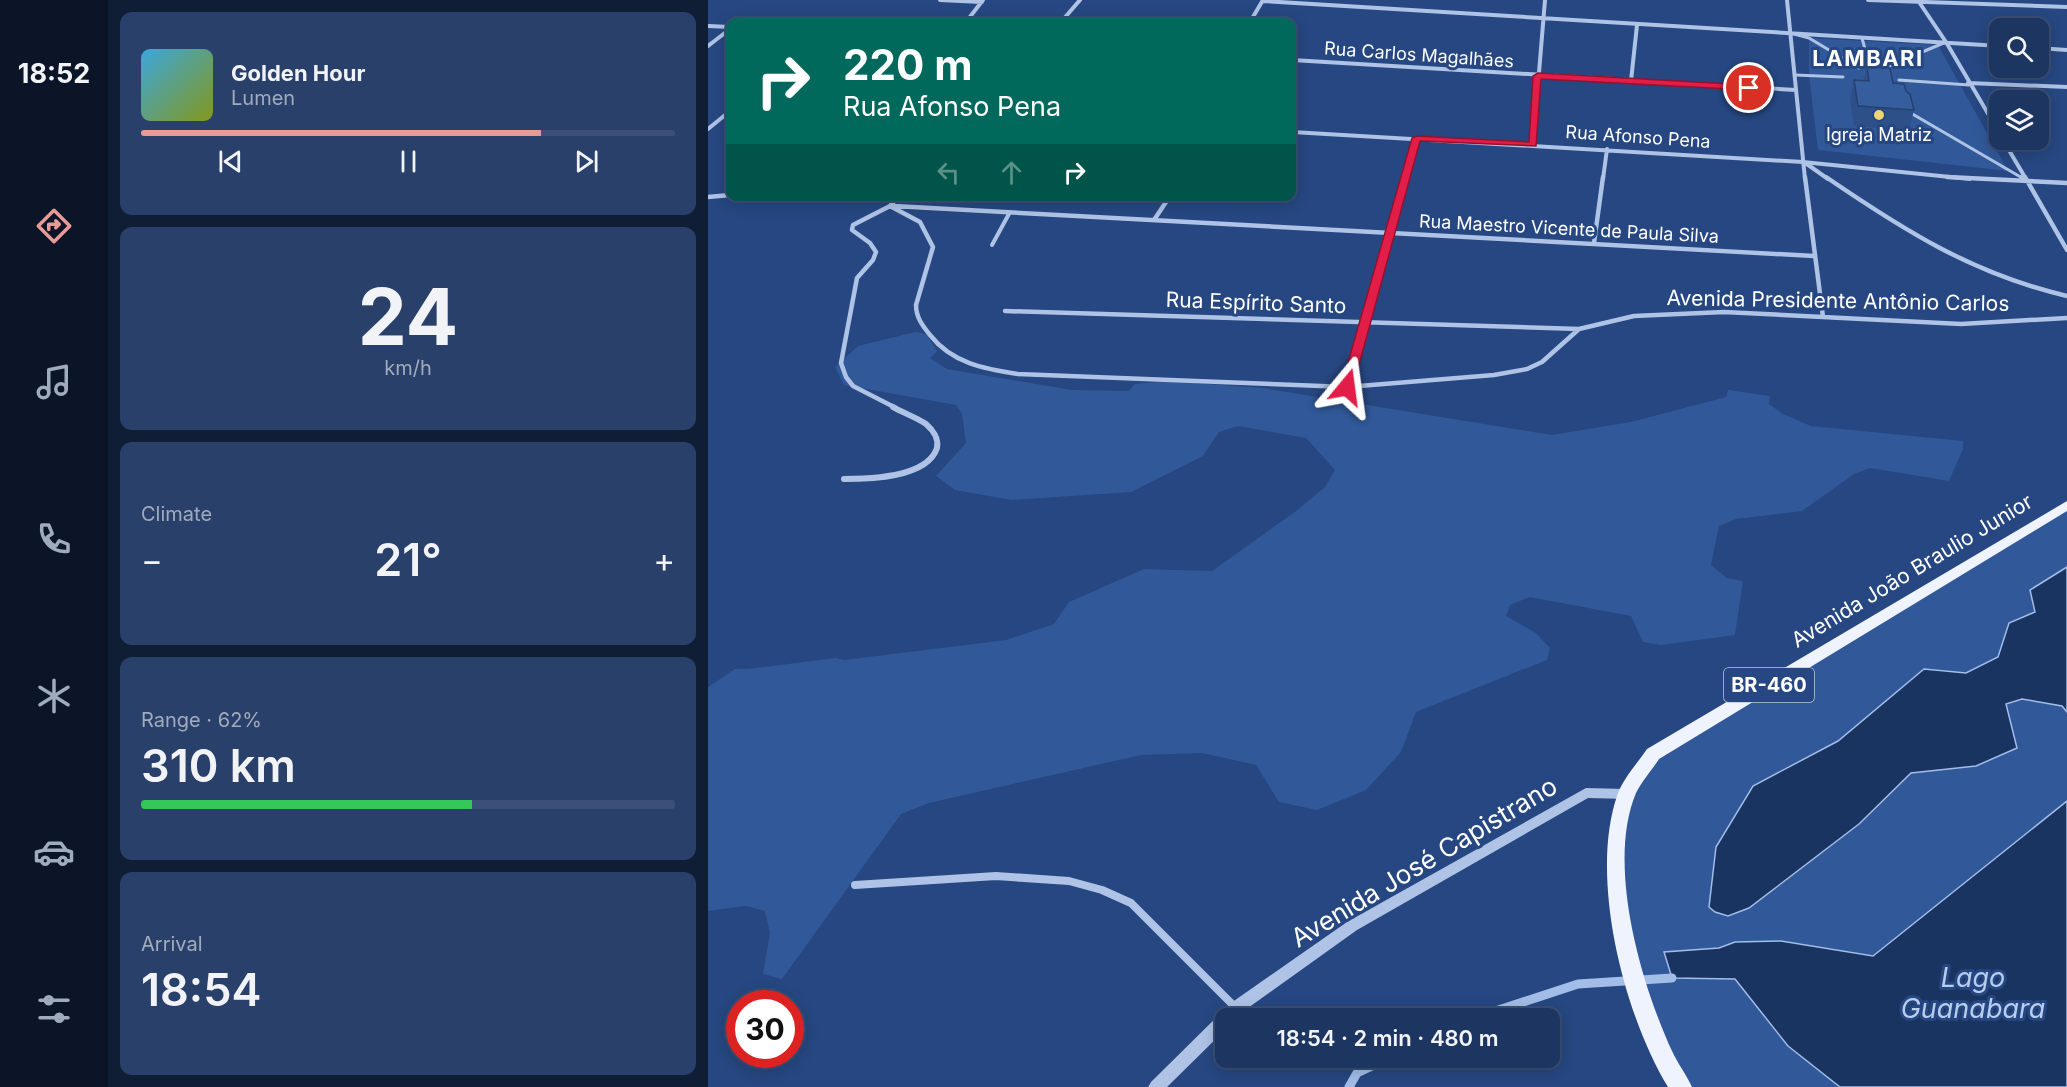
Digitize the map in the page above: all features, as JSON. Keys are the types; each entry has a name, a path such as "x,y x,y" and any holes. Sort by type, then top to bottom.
{"main road":[{"name":"Avenida João Braulio Junior","path":"1681,1087 1667,1067 1628,957 1618,908 1614,867 1627,794 1653,754 2067,505"}],"street":[{"path":"940,0 983,1"},
{"path":"1064,18 1080,0"},
{"path":"1252,18 1263,0 1989,45"},
{"path":"1533,144 1545,0"},
{"path":"1787,0 1803,162 1823,317"},
{"path":"1868,0 2067,7"},
{"path":"969,18 983,1"},
{"path":"1919,2 1946,42 1968,84 1989,117"},
{"path":"1631,81 1637,24"},
{"path":"708,26 726,28"},
{"path":"708,46 726,31"},
{"path":"1791,34 1809,38 1858,68"},
{"path":"1862,38 1870,68"},
{"path":"1882,69 1946,42"},
{"path":"2049,49 2067,50"},
{"name":"Rua Carlos Magalhães","path":"1296,60 1796,90"},
{"path":"1795,75 1843,77"},
{"path":"1899,80 2067,87"},
{"path":"1905,109 2029,182"},
{"path":"708,129 726,114"},
{"name":"Rua Afonso Pena","path":"1296,132 1607,148 1803,162 1954,178 2067,183"},
{"path":"1347,387 1417,138"},
{"path":"1594,243 1607,148"},
{"path":"2009,150 2067,250"},
{"path":"1803,162 1933,248 2020,286 2067,296"},
{"path":"708,197 726,195"},
{"path":"844,479 883,478 908,471 926,462 936,452 940,443 936,433 927,425 853,386 846,380 842,370 842,358 857,278 873,260 876,252 870,243 852,230 853,225 890,206 894,201"},
{"path":"1154,220 1167,201"},
{"name":"Rua Maestro Vicente de Paula Silva","path":"890,206 1814,256"},
{"name":"Avenida Presidente Antônio Carlos","path":"890,206 920,222 933,247 916,306 921,324 932,339 944,352 961,361 988,370 1018,374 1347,387 1494,375 1527,369 1542,362 1579,329 1613,319 1655,314 1724,312 1961,324 2067,318"},
{"name":"Rua Espírito Santo","path":"1005,311 1579,329"},
{"name":"Avenida José Capistrano","path":"1239,1008 1352,926 1586,793 1627,794"},
{"path":"855,885 945,877 1030,877 1075,883 1113,893 1131,903 1223,1008"},
{"name":"Avenida José Capistrano","path":"1156,1087 1215,1029"}],"lane":[{"path":"992,245 1010,213"}],"shaded area":[{"path":"1809,38 1938,45 1989,137 1989,150 1996,150 2008,171 1818,150 1809,75"},
{"path":"915,332 926,334 937,351 930,358 947,369 1072,390 1129,391 1135,384 1166,381 1263,388 1552,435 1631,422 1726,397 1728,390 1770,396 1769,404 1783,414 1811,426 1963,441 1963,449 1949,481 1870,468 1854,474 1802,511 1736,519 1719,526 1711,565 1727,578 1743,581 1735,635 1661,645 1643,642 1631,616 1530,597 1510,605 1506,616 1536,633 1550,648 1547,660 1416,712 1401,752 1366,790 1317,810 1279,802 1256,765 1202,753 1141,755 929,803 901,814 782,979 763,974 770,933 765,911 746,906 708,911 708,687 735,669 836,658 844,660 1006,640 1054,624 1069,602 1144,569 1212,571 1296,511 1325,487 1335,470 1306,438 1238,426 1219,432 1203,456 1131,492 1011,500 955,490 936,476 966,443 962,414 956,405 844,385 835,367 858,346"},
{"path":"2067,505 2067,1087 1681,1087 1628,957 1621,821 1653,754"}],"water":[{"path":"2067,567 2067,712 2062,706 2022,699 2006,704 2017,748 1976,766 1911,773 1859,824 1749,908 1728,916 1715,912 1709,907 1716,847 1753,786 1838,741 1924,669 1966,673 1998,657 2009,623 2035,612 2030,590"},
{"name":"Lago Guanabara","path":"2067,801 2067,1087 1840,1087 1788,1046 1735,979 1672,978 1664,952 1719,948 1735,942 1781,941 1873,956"}],"building":[{"path":"1867,67 1890,68 1893,83 1904,84 1906,91 1910,94 1914,110 1858,106 1854,80 1869,81"}],"waterway":[{"path":"1505,1008 1578,984 1672,978"},
{"path":"1349,1087 1357,1073 1368,1068"}],"place":[{"name":"Igreja Matriz","path":"1879,115"}],"district":[{"name":"LAMBARI","path":"1868,58"}],"route":[{"path":"1347,387 1417,138 1533,144 1538,76 1749,88"}]}
